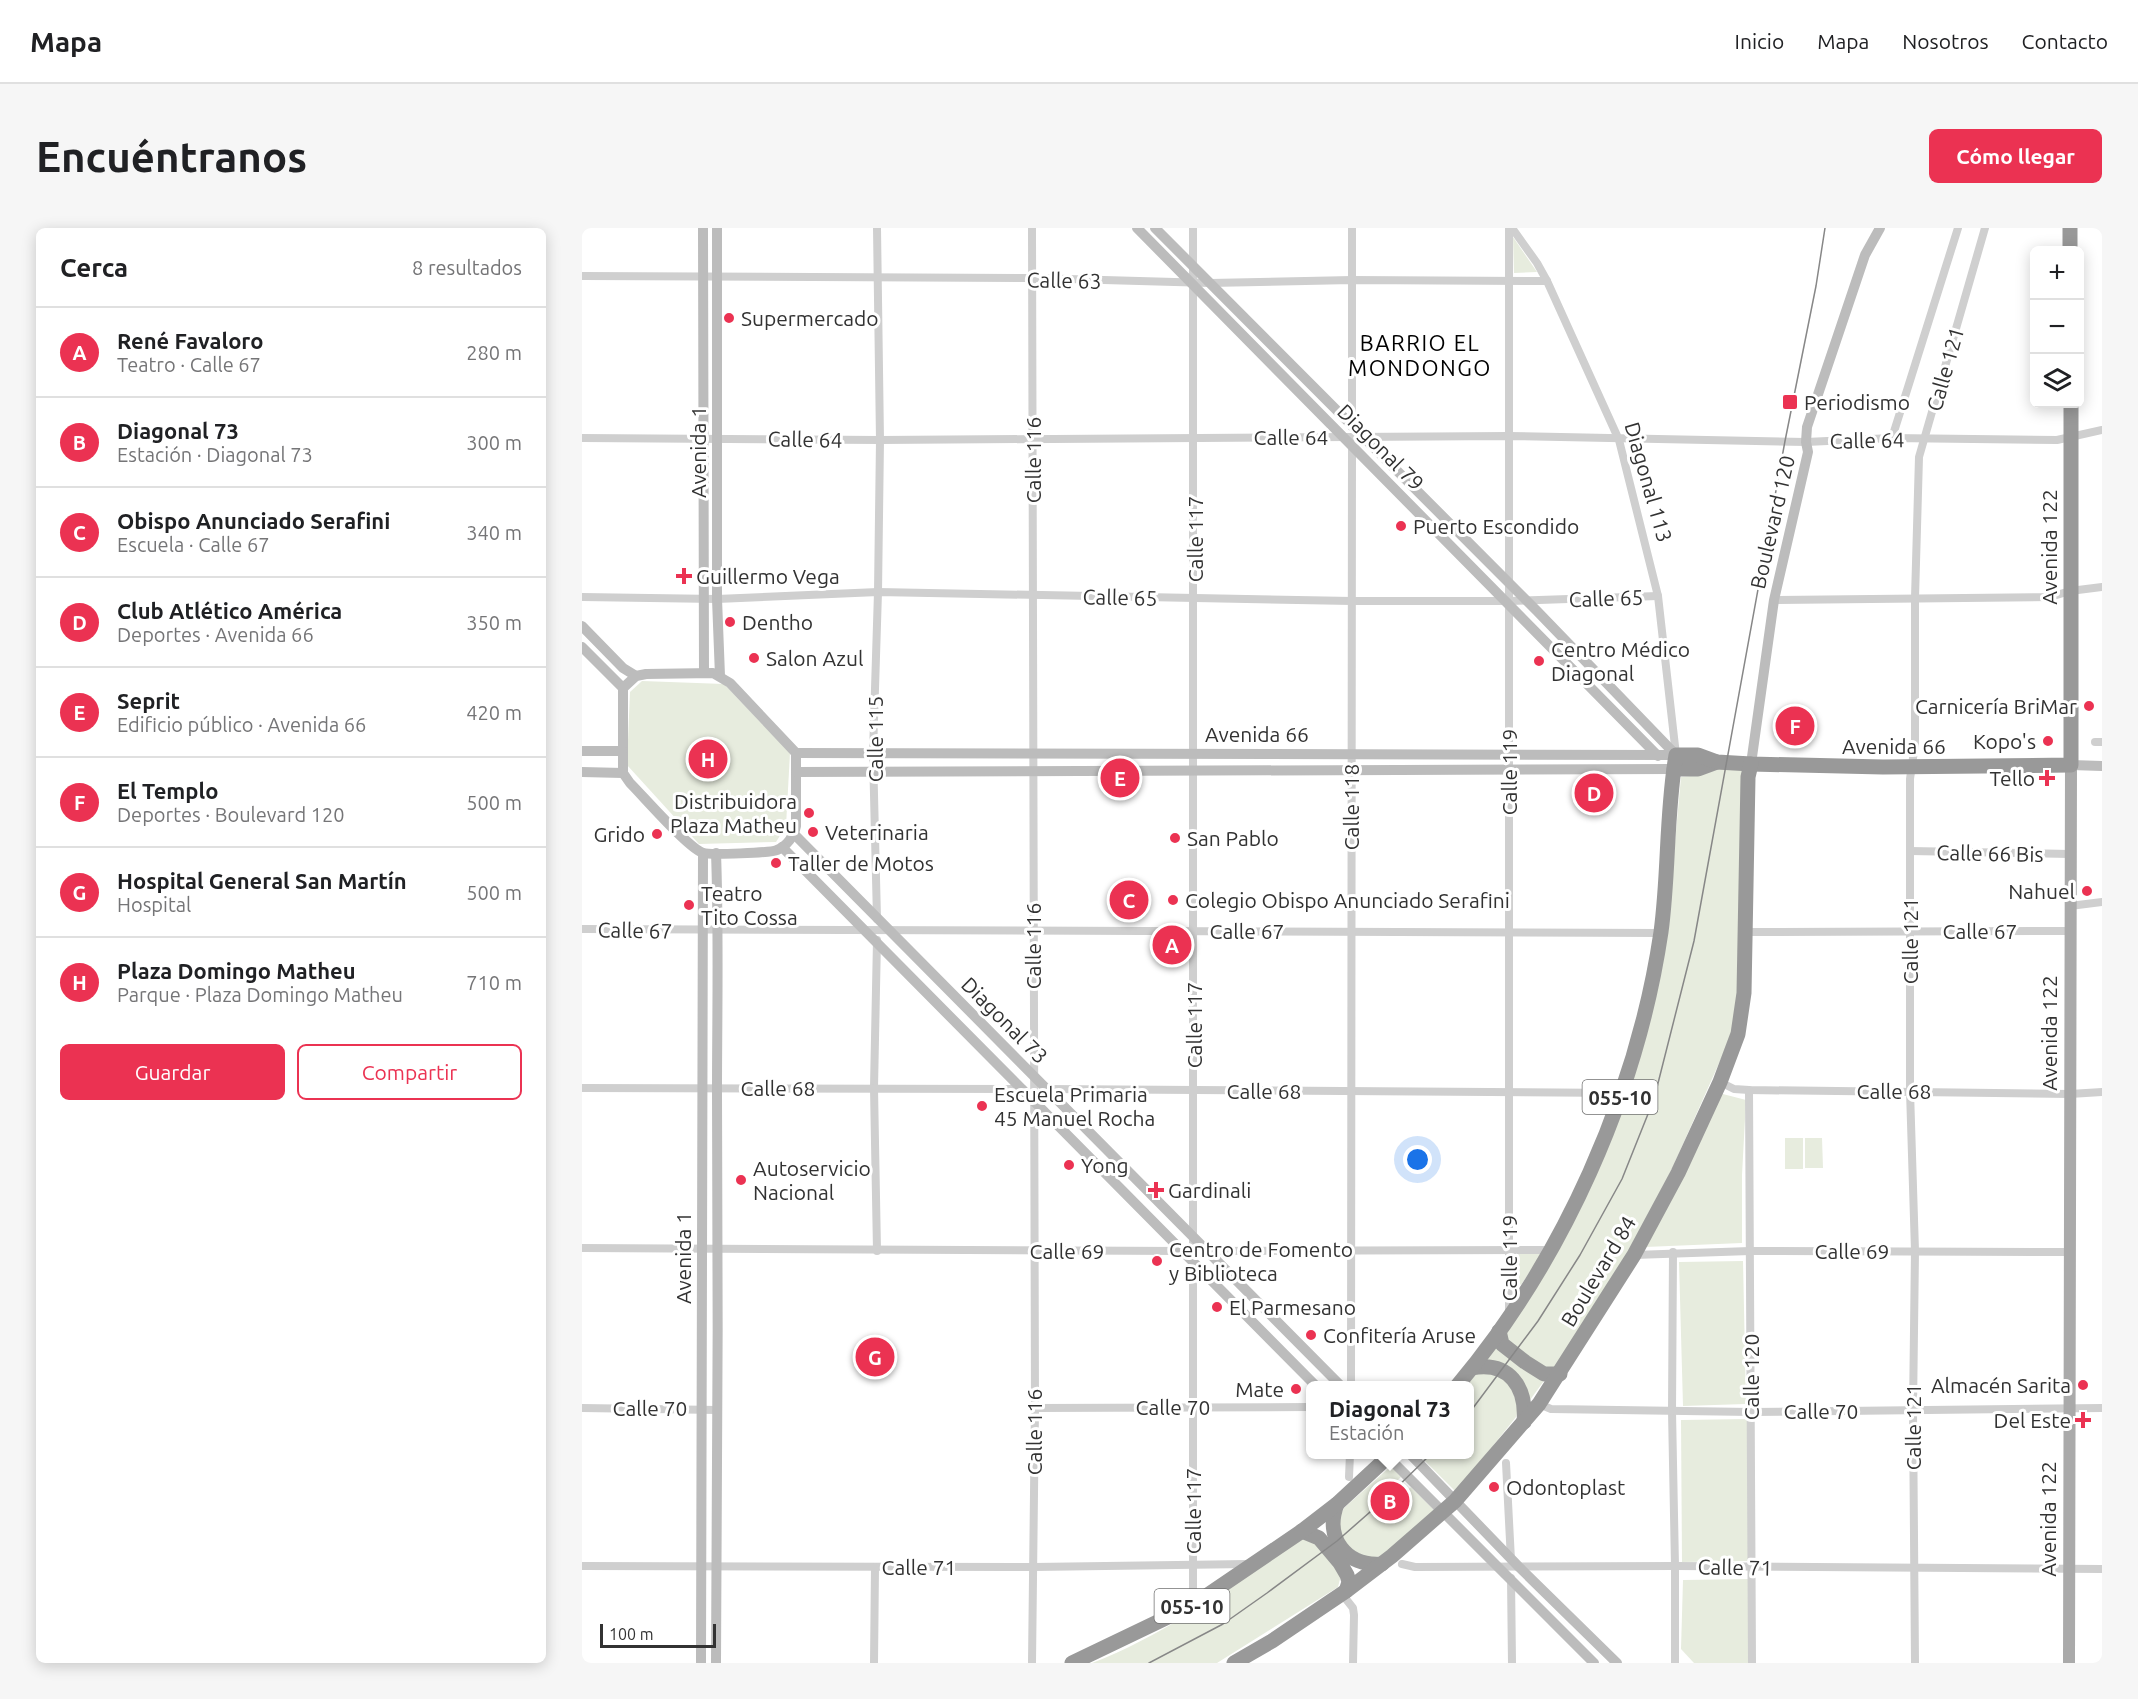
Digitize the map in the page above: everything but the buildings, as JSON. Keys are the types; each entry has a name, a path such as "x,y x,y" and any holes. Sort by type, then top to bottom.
{"highway":[{"path":"2070,228 2070,246"},
{"name":"Avenida 122","path":"2071,408 2069,504 2071,765"},
{"name":"Avenida 66","path":"1675,762 1698,769 1717,762 1912,768 2071,765"},
{"name":"055-10","path":"1461,1381 1499,1331 1552,1250 1590,1171 1622,1093 1646,1007 1660,933 1675,762"},
{"name":"Boulevard 84","path":"1234,1663 1272,1641 1344,1593 1382,1564 1455,1501 1539,1404 1634,1255 1678,1173 1720,1082 1738,1034 1744,993 1748,777 1751,764"},
{"path":"1499,1331 1502,1344 1530,1366 1544,1374 1560,1374"},
{"path":"1472,1368 1491,1367 1502,1370 1512,1378 1524,1396 1524,1422"},
{"name":"055-10","path":"1072,1663 1193,1605 1302,1531 1337,1504 1385,1459"},
{"path":"1337,1504 1333,1528 1342,1549 1349,1556 1364,1563 1382,1564"},
{"path":"1302,1531 1319,1538 1340,1563 1347,1575 1344,1593"}],"main road":[{"name":"Avenida 1","path":"703,228 704,673"},
{"name":"Avenida 1","path":"717,228 717,599 720,676"},
{"name":"Diagonal 79","path":"1137,228 1350,440 1657,755 1675,762"},
{"name":"Diagonal 79","path":"1155,228 1527,600 1675,762"},
{"name":"Boulevard 120","path":"1751,764 1774,600 1808,452 1807,427 1861,266 1880,228"},
{"path":"582,626 623,668 636,676"},
{"path":"582,647 623,688 623,773 688,843 703,853 770,852 782,847 794,834 796,826 796,753 730,683 720,676 704,673 646,674 636,676 623,688"},
{"path":"582,751 622,751"},
{"name":"Avenida 66","path":"796,753 1657,755"},
{"name":"Avenida 66","path":"796,772 1509,770 1675,762"},
{"path":"2071,765 2102,766"},
{"name":"Avenida 122","path":"2069,1663 2071,765"},
{"path":"582,772 623,773"},
{"name":"Diagonal 73","path":"794,834 1336,1381"},
{"name":"Diagonal 73","path":"782,847 1190,1254 1311,1381"},
{"name":"Avenida 1","path":"701,1663 703,853"},
{"name":"Avenida 1","path":"716,853 719,931 716,1663"},
{"path":"1391,1459 1594,1663"},
{"path":"1414,1459 1513,1564 1617,1663"}],"street":[{"name":"Calle 115","path":"877,228 880,440 873,753 877,918 874,1088 878,1251"},
{"name":"Calle 116","path":"1032,228 1034,1076 1030,1093 1035,1408 1032,1663"},
{"name":"Calle 117","path":"1193,228 1194,1237 1190,1254 1193,1605"},
{"name":"Calle 118","path":"1351,1381 1352,601 1350,440 1352,425 1352,228"},
{"name":"Calle 119","path":"1509,1316 1507,602 1511,228"},
{"name":"Diagonal 113","path":"1511,228 1547,280 1619,440 1658,596 1675,762"},
{"name":"Calle 121","path":"1892,438 1958,228"},
{"name":"Calle 121","path":"1915,1663 1910,851 1912,768 1915,744 1915,598 1919,458 1985,228"},
{"name":"Calle 63","path":"582,276 1033,278 1192,283 1547,280"},
{"name":"Calle 64","path":"582,438 1033,440 1195,437 1350,440 1509,436 1806,442 1892,438 2057,440 2102,430"},
{"path":"1774,600 2050,597 2070,591 2102,587"},
{"name":"Calle 65","path":"582,597 717,599 878,592 1507,602 1658,596"},
{"name":"Calle 66 Bis","path":"1910,851 2070,854"},
{"path":"2070,906 2102,902"},
{"name":"Calle 67","path":"582,929 1660,933"},
{"name":"Calle 67","path":"1745,932 2070,931"},
{"name":"Calle 68","path":"1720,1082 1734,1089 1749,1090 2070,1094 2102,1092"},
{"name":"Calle 68","path":"582,1089 717,1087 874,1088 1030,1093 1047,1089 1622,1093"},
{"name":"Calle 120","path":"1749,1090 1752,1663"},
{"name":"Calle 69","path":"582,1248 1190,1254 1208,1251 1552,1250"},
{"name":"Calle 69","path":"1634,1255 1750,1251 2069,1252"},
{"path":"1674,1252 1672,1411 1676,1566 1675,1663"},
{"name":"Calle 70","path":"1539,1404 1551,1409 1751,1412 2102,1408"},
{"name":"Calle 70","path":"1035,1408 1306,1407"},
{"name":"Calle 70","path":"582,1408 718,1410"},
{"path":"1349,1477 1350,1459"},
{"path":"1506,1463 1513,1564 1511,1581 1512,1663"},
{"name":"Calle 71","path":"582,1566 1034,1567 1255,1564"},
{"name":"Calle 71","path":"1402,1564 1415,1567 1497,1567 1513,1564 1752,1568 2102,1569"},
{"path":"874,1663 875,1567"},
{"path":"1344,1593 1353,1608 1354,1615 1353,1663"},
{"path":"1676,1652 1682,1663"}],"shaded area":[{"path":"1513,237 1537,272 1514,273"},
{"path":"642,681 724,684 790,753 786,826 776,842 699,844 627,765 630,692"},
{"path":"1719,768 1742,770 1737,994 1732,1034 1671,1171 1622,1263 1555,1369 1549,1372 1521,1357 1504,1334 1574,1215 1666,941 1681,777 1700,775"},
{"path":"1719,1093 1746,1100 1742,1175 1742,1243 1645,1247"},
{"path":"1785,1138 1803,1138 1803,1169 1785,1169"},
{"path":"1805,1138 1822,1138 1823,1168 1805,1168"},
{"path":"1520,1253 1542,1253 1521,1285 1516,1281 1515,1257"},
{"path":"1743,1261 1746,1404 1683,1406 1679,1262"},
{"path":"1496,1344 1546,1378 1530,1400 1523,1384 1518,1379 1483,1360"},
{"path":"1486,1370 1509,1382 1519,1408 1516,1417 1456,1492 1423,1459 1474,1459 1474,1381 1465,1381 1471,1374"},
{"path":"1748,1419 1750,1561 1682,1562 1681,1420"},
{"path":"1391,1466 1401,1477 1373,1505 1377,1511 1382,1508 1385,1510 1411,1487 1436,1512 1382,1556 1368,1558 1351,1552 1342,1542 1338,1520 1344,1508"},
{"path":"1302,1537 1313,1539 1341,1575 1338,1587 1217,1663 1092,1663 1175,1622"},
{"path":"1750,1579 1748,1663 1694,1663 1681,1649 1683,1580"}],"tram line":[{"path":"1474,1407 1538,1321 1580,1255 1622,1179 1654,1099 1694,941 1825,228"},
{"path":"1149,1663 1223,1624 1267,1593 1337,1541 1426,1459"}],"place":[{"name":"Supermercado","path":"729,318"},
{"name":"Periodismo","path":"1790,402"},
{"name":"Puerto Escondido","path":"1401,526"},
{"name":"Guillermo Vega","path":"684,576"},
{"name":"Dentho","path":"730,622"},
{"name":"Salon Azul","path":"754,658"},
{"name":"Centro Médico Diagonal","path":"1539,661"},
{"name":"Carnicería BriMar","path":"2089,706"},
{"name":"El Templo","path":"1795,726"},
{"name":"Kopo's","path":"2048,741"},
{"name":"Plaza Domingo Matheu","path":"708,759"},
{"name":"Seprit","path":"1120,778"},
{"name":"Tello","path":"2047,778"},
{"name":"Club Atlético América","path":"1594,793"},
{"name":"Distribuidora Plaza Matheu","path":"809,813"},
{"name":"Veterinaria","path":"813,832"},
{"name":"Grido","path":"657,834"},
{"name":"San Pablo","path":"1175,838"},
{"name":"Taller de Motos","path":"776,863"},
{"name":"Nahuel","path":"2087,891"},
{"name":"Obispo Anunciado Serafini","path":"1129,900"},
{"name":"Colegio Obispo Anunciado Serafini","path":"1173,900"},
{"name":"Teatro Tito Cossa","path":"689,905"},
{"name":"René Favaloro","path":"1172,945"},
{"name":"Escuela Primaria 45 Manuel Rocha","path":"982,1106"},
{"name":"Yong","path":"1069,1165"},
{"name":"Autoservicio Nacional","path":"741,1180"},
{"name":"Gardinali","path":"1156,1190"},
{"name":"Centro de Fomento y Biblioteca","path":"1157,1261"},
{"name":"El Parmesano","path":"1217,1307"},
{"name":"Confitería Aruse","path":"1311,1335"},
{"name":"Hospital General San Martín","path":"875,1357"},
{"name":"Almacén Sarita","path":"2083,1385"},
{"name":"Mate","path":"1296,1389"},
{"name":"Del Este","path":"2083,1420"},
{"name":"Odontoplast","path":"1494,1487"},
{"name":"Diagonal 73","path":"1390,1501"}],"district":[{"name":"BARRIO EL MONDONGO","path":"1420,354"}]}
